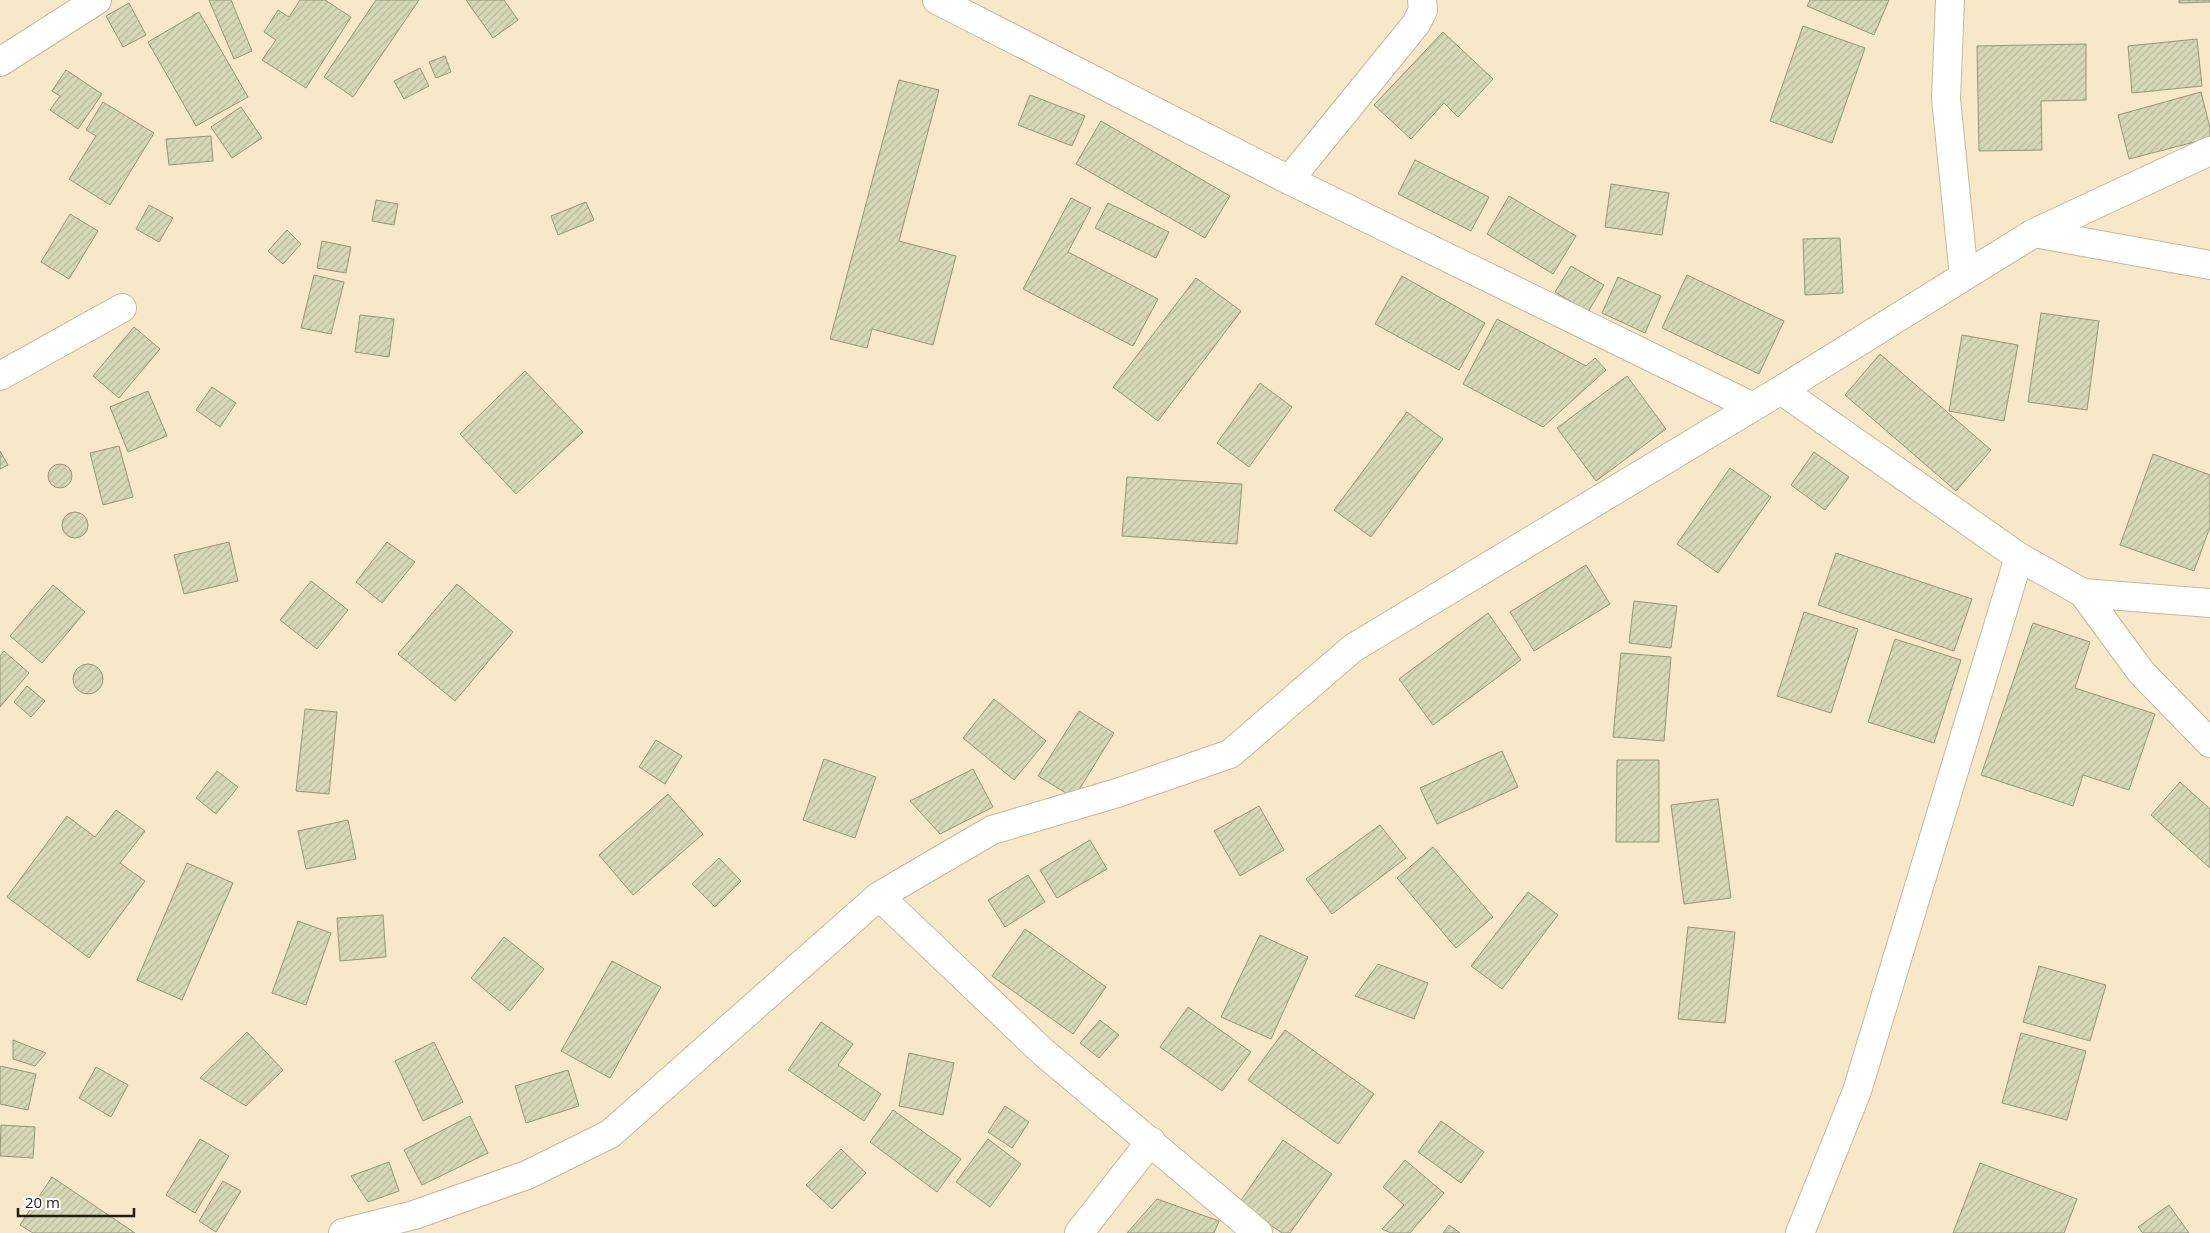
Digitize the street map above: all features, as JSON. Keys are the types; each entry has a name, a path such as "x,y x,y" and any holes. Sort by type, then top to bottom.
{"street":[{"path":"0,62 97,0"},
{"path":"937,0 1289,180 1751,406"},
{"path":"1289,180 1416,24 1423,10 1422,0"},
{"path":"1950,0 1946,99 1964,276"},
{"path":"343,1233 414,1215 527,1175 610,1134 879,896 992,830 1117,793 1230,754 1353,648 1751,406 1781,390 2034,233 2210,151"},
{"path":"2034,233 2210,265"},
{"path":"0,376 122,308"},
{"path":"1781,390 2018,557 2083,593 2210,603"},
{"path":"1800,1233 1857,1091 2018,557"},
{"path":"2083,593 2141,672 2210,744"},
{"path":"879,896 1043,1052 1258,1233"},
{"path":"1079,1233 1151,1142"}],"building":[{"path":"209,0 231,0 252,51 234,59"},
{"path":"300,0 325,0 351,17 306,88 262,60 276,40 264,32 278,10 289,17"},
{"path":"376,0 419,0 353,97 324,77"},
{"path":"466,0 504,0 518,20 493,38"},
{"path":"1810,0 1889,0 1874,35 1807,6"},
{"path":"2179,0 2210,0 2210,2 2179,3"},
{"path":"129,3 146,35 123,47 106,16"},
{"path":"199,12 248,97 196,126 148,42"},
{"path":"1803,26 1865,48 1832,143 1770,121"},
{"path":"1443,32 1493,79 1458,117 1444,103 1411,139 1374,105"},
{"path":"2197,39 2202,86 2132,93 2128,46"},
{"path":"2086,44 2086,100 2041,101 2042,150 1979,151 1977,46"},
{"path":"445,56 451,72 436,78 429,62"},
{"path":"420,68 429,86 404,99 394,81"},
{"path":"66,70 102,94 78,129 50,110 60,96 52,91"},
{"path":"899,80 939,90 899,241 956,256 933,345 872,329 867,348 830,339"},
{"path":"2201,92 2210,128 2210,138 2129,159 2118,115"},
{"path":"1030,95 1085,116 1072,146 1018,125"},
{"path":"103,102 154,133 110,205 69,179 96,136 86,130"},
{"path":"241,107 262,138 232,158 211,127"},
{"path":"1101,121 1230,196 1205,238 1076,164"},
{"path":"211,136 213,161 169,165 166,139"},
{"path":"1415,160 1489,197 1471,231 1398,194"},
{"path":"1611,184 1669,193 1662,235 1605,227"},
{"path":"1509,196 1576,236 1553,274 1487,234"},
{"path":"1071,198 1091,208 1068,252 1158,299 1133,346 1023,289"},
{"path":"376,200 398,204 394,225 372,221"},
{"path":"586,202 594,220 558,235 551,216"},
{"path":"1108,203 1169,232 1156,258 1095,228"},
{"path":"149,205 173,218 159,242 136,229"},
{"path":"70,214 98,231 69,279 41,262"},
{"path":"287,230 301,244 283,264 268,251"},
{"path":"1840,238 1843,293 1805,295 1803,239"},
{"path":"322,241 351,247 346,273 317,268"},
{"path":"1571,266 1604,285 1588,312 1555,292"},
{"path":"314,275 344,282 331,334 301,328"},
{"path":"1687,275 1784,321 1759,374 1662,328"},
{"path":"1402,276 1485,323 1459,370 1375,324"},
{"path":"1618,277 1661,296 1645,333 1602,313"},
{"path":"1196,278 1241,311 1158,421 1113,387"},
{"path":"2041,313 2099,321 2087,410 2028,402"},
{"path":"360,315 394,319 389,357 355,352"},
{"path":"1497,319 1586,366 1595,358 1606,370 1543,427 1463,384"},
{"path":"134,327 160,349 119,398 93,376"},
{"path":"1962,335 2018,345 2004,421 1949,411"},
{"path":"1880,354 1991,450 1956,491 1845,395"},
{"path":"525,371 583,432 516,494 460,434"},
{"path":"1627,376 1666,429 1596,481 1557,428"},
{"path":"1260,383 1292,407 1249,467 1217,443"},
{"path":"212,387 236,403 220,427 196,410"},
{"path":"148,391 167,436 128,452 110,407"},
{"path":"1407,412 1443,439 1371,537 1334,510"},
{"path":"119,446 133,497 103,505 90,453"},
{"path":"0,451 8,465 0,469"},
{"path":"1814,452 1849,477 1825,510 1791,485"},
{"path":"2153,454 2210,475 2210,527 2194,571 2120,545"},
{"path":"60,464 65,465 71,471 71,481 65,487 60,488 55,487 49,481 48,476 49,471 55,465"},
{"path":"1730,468 1771,497 1718,573 1677,544"},
{"path":"1127,477 1242,484 1237,544 1122,536"},
{"path":"75,512 84,516 88,525 84,534 75,538 66,534 62,525 66,516"},
{"path":"229,542 238,581 184,594 174,555"},
{"path":"387,542 415,562 382,603 356,582"},
{"path":"1836,553 1972,599 1954,651 1818,605"},
{"path":"1586,565 1610,604 1534,651 1510,612"},
{"path":"311,581 348,610 317,649 280,620"},
{"path":"457,584 513,632 455,701 398,654"},
{"path":"53,585 85,612 42,663 10,636"},
{"path":"1634,601 1677,606 1671,648 1629,643"},
{"path":"1804,612 1858,629 1831,713 1777,696"},
{"path":"1488,613 1521,660 1433,725 1399,679"},
{"path":"2033,623 2090,642 2075,688 2155,714 2129,790 2083,775 2073,806 1981,775"},
{"path":"1895,639 1961,660 1934,743 1868,722"},
{"path":"4,651 29,673 0,707 0,656"},
{"path":"1621,653 1671,657 1664,741 1613,737"},
{"path":"88,664 98,669 103,679 98,689 88,694 78,689 73,679 78,669"},
{"path":"27,686 45,701 31,717 14,702"},
{"path":"994,699 1046,741 1014,780 963,738"},
{"path":"305,709 337,712 329,794 296,791"},
{"path":"1079,711 1114,733 1074,798 1038,776"},
{"path":"656,740 682,756 665,784 639,767"},
{"path":"1502,751 1518,787 1437,824 1420,788"},
{"path":"824,759 876,777 855,838 803,820"},
{"path":"1617,760 1659,760 1659,842 1616,842"},
{"path":"973,769 993,807 940,834 910,801"},
{"path":"217,771 238,787 216,814 196,798"},
{"path":"2180,782 2210,809 2210,868 2151,815"},
{"path":"668,794 703,834 633,895 599,855"},
{"path":"1718,799 1731,898 1684,904 1671,805"},
{"path":"1259,806 1284,850 1240,876 1214,831"},
{"path":"116,810 145,831 120,863 145,881 89,958 7,897 67,816 95,837"},
{"path":"348,820 356,859 306,869 298,831"},
{"path":"1380,825 1406,858 1332,914 1306,879"},
{"path":"1090,840 1107,869 1057,898 1040,870"},
{"path":"1433,847 1493,917 1456,948 1397,878"},
{"path":"719,858 741,881 715,907 692,884"},
{"path":"187,863 233,883 182,1000 137,980"},
{"path":"1028,875 1045,902 1005,927 988,900"},
{"path":"1528,892 1558,915 1502,989 1471,966"},
{"path":"383,915 386,957 340,961 337,918"},
{"path":"298,921 331,933 306,1005 272,993"},
{"path":"1688,927 1735,932 1725,1023 1678,1019"},
{"path":"1025,929 1106,987 1073,1034 992,976"},
{"path":"1260,935 1308,957 1271,1039 1221,1017"},
{"path":"504,937 544,969 510,1011 471,978"},
{"path":"612,961 661,987 610,1078 561,1051"},
{"path":"1378,964 1428,983 1414,1019 1355,996"},
{"path":"2039,966 2106,985 2090,1041 2023,1022"},
{"path":"1188,1007 1251,1052 1222,1091 1160,1047"},
{"path":"1100,1020 1119,1035 1099,1058 1080,1043"},
{"path":"821,1022 853,1044 838,1065 881,1094 864,1121 788,1070"},
{"path":"1285,1030 1374,1094 1338,1144 1248,1080"},
{"path":"247,1032 283,1070 246,1106 200,1078"},
{"path":"2021,1033 2086,1051 2067,1120 2002,1103"},
{"path":"13,1040 46,1053 35,1066 13,1059"},
{"path":"434,1042 463,1102 423,1121 395,1061"},
{"path":"909,1053 954,1063 943,1115 899,1106"},
{"path":"0,1066 36,1074 28,1110 0,1104"},
{"path":"96,1067 128,1085 111,1117 79,1098"},
{"path":"568,1070 579,1106 526,1123 515,1086"},
{"path":"1005,1106 1029,1122 1012,1148 988,1132"},
{"path":"893,1110 961,1159 937,1192 870,1142"},
{"path":"470,1116 488,1153 422,1185 404,1150"},
{"path":"1441,1121 1484,1152 1461,1183 1418,1152"},
{"path":"1,1125 35,1127 33,1158 0,1156"},
{"path":"200,1139 229,1156 195,1213 166,1195"},
{"path":"988,1139 1021,1164 990,1207 956,1182"},
{"path":"1283,1140 1332,1174 1290,1233 1282,1233 1239,1203"},
{"path":"841,1149 866,1173 832,1209 806,1185"},
{"path":"1405,1160 1444,1193 1410,1233 1391,1233 1382,1229 1404,1205 1383,1187"},
{"path":"389,1162 399,1191 368,1202 351,1176"},
{"path":"1980,1163 2077,1199 2064,1233 1953,1233"},
{"path":"52,1177 135,1233 33,1233 20,1225"},
{"path":"223,1181 241,1191 216,1232 199,1221"},
{"path":"1157,1199 1219,1221 1214,1233 1127,1233"},
{"path":"2169,1205 2189,1233 2143,1233 2138,1227"},
{"path":"1449,1225 1460,1233 1443,1233"}]}
